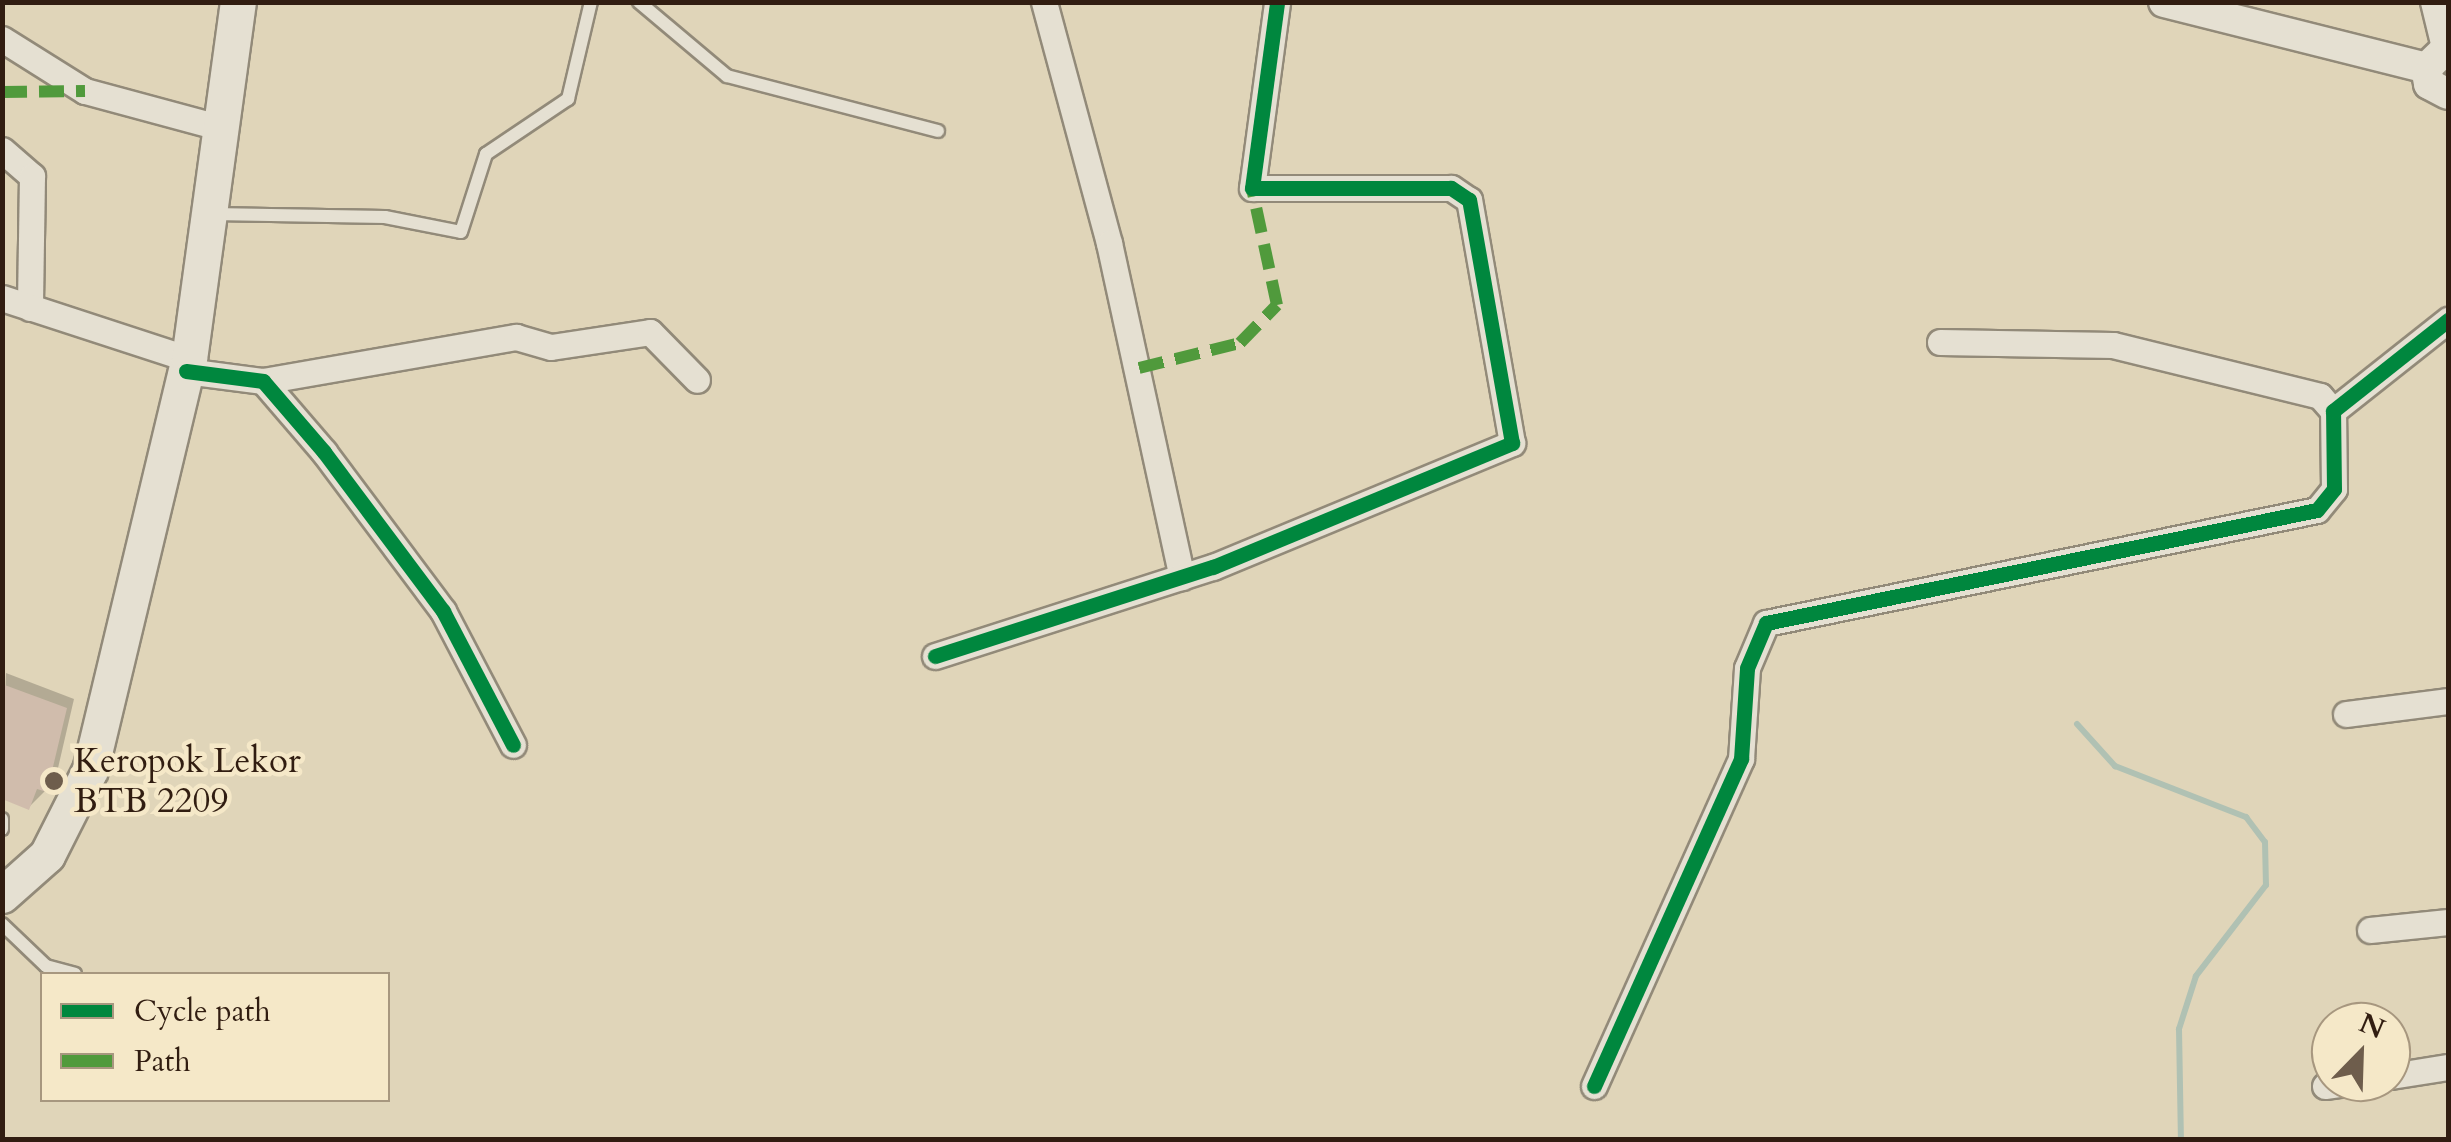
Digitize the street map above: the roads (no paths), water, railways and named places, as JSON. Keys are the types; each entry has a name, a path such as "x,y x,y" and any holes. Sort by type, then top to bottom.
{"main road":[{"path":"2,895 47,855 90,770 188,365 238,2"}],"street":[{"path":"1044,2 1110,242 1182,577"},
{"path":"935,656 1182,577 1512,443 1469,200 1451,188 1252,188 1277,2"},
{"path":"2164,2 2344,48 2440,54"},
{"path":"2436,2 2440,54 2430,84 2448,94"},
{"path":"2,38 84,91 222,128"},
{"path":"2,150 32,176 30,308"},
{"path":"2,298 188,365 263,382 516,337 551,347 650,332 697,380"},
{"path":"2334,412 2448,320"},
{"path":"1594,1086 1741,759 1747,668 1766,623 2317,510 2334,489 2334,412 2320,396 2113,344 1940,342"},
{"path":"263,382 444,611 514,745"},
{"path":"2346,714 2448,701"},
{"path":"2370,930 2448,922"},
{"path":"2411,1073 2448,1068"}],"lane":[{"path":"210,214 385,216 461,232 486,154 568,99 591,2"},
{"path":"638,2 728,76 938,131"},
{"path":"2,819 2,829"},
{"path":"2,924 46,966 68,972"}],"waterway":[{"path":"2077,724 2115,766 2246,817 2265,842 2266,885 2196,976 2179,1029 2181,1140"}],"place":[{"name":"Keropok Lekor BTB 2209","path":"54,781"}]}
